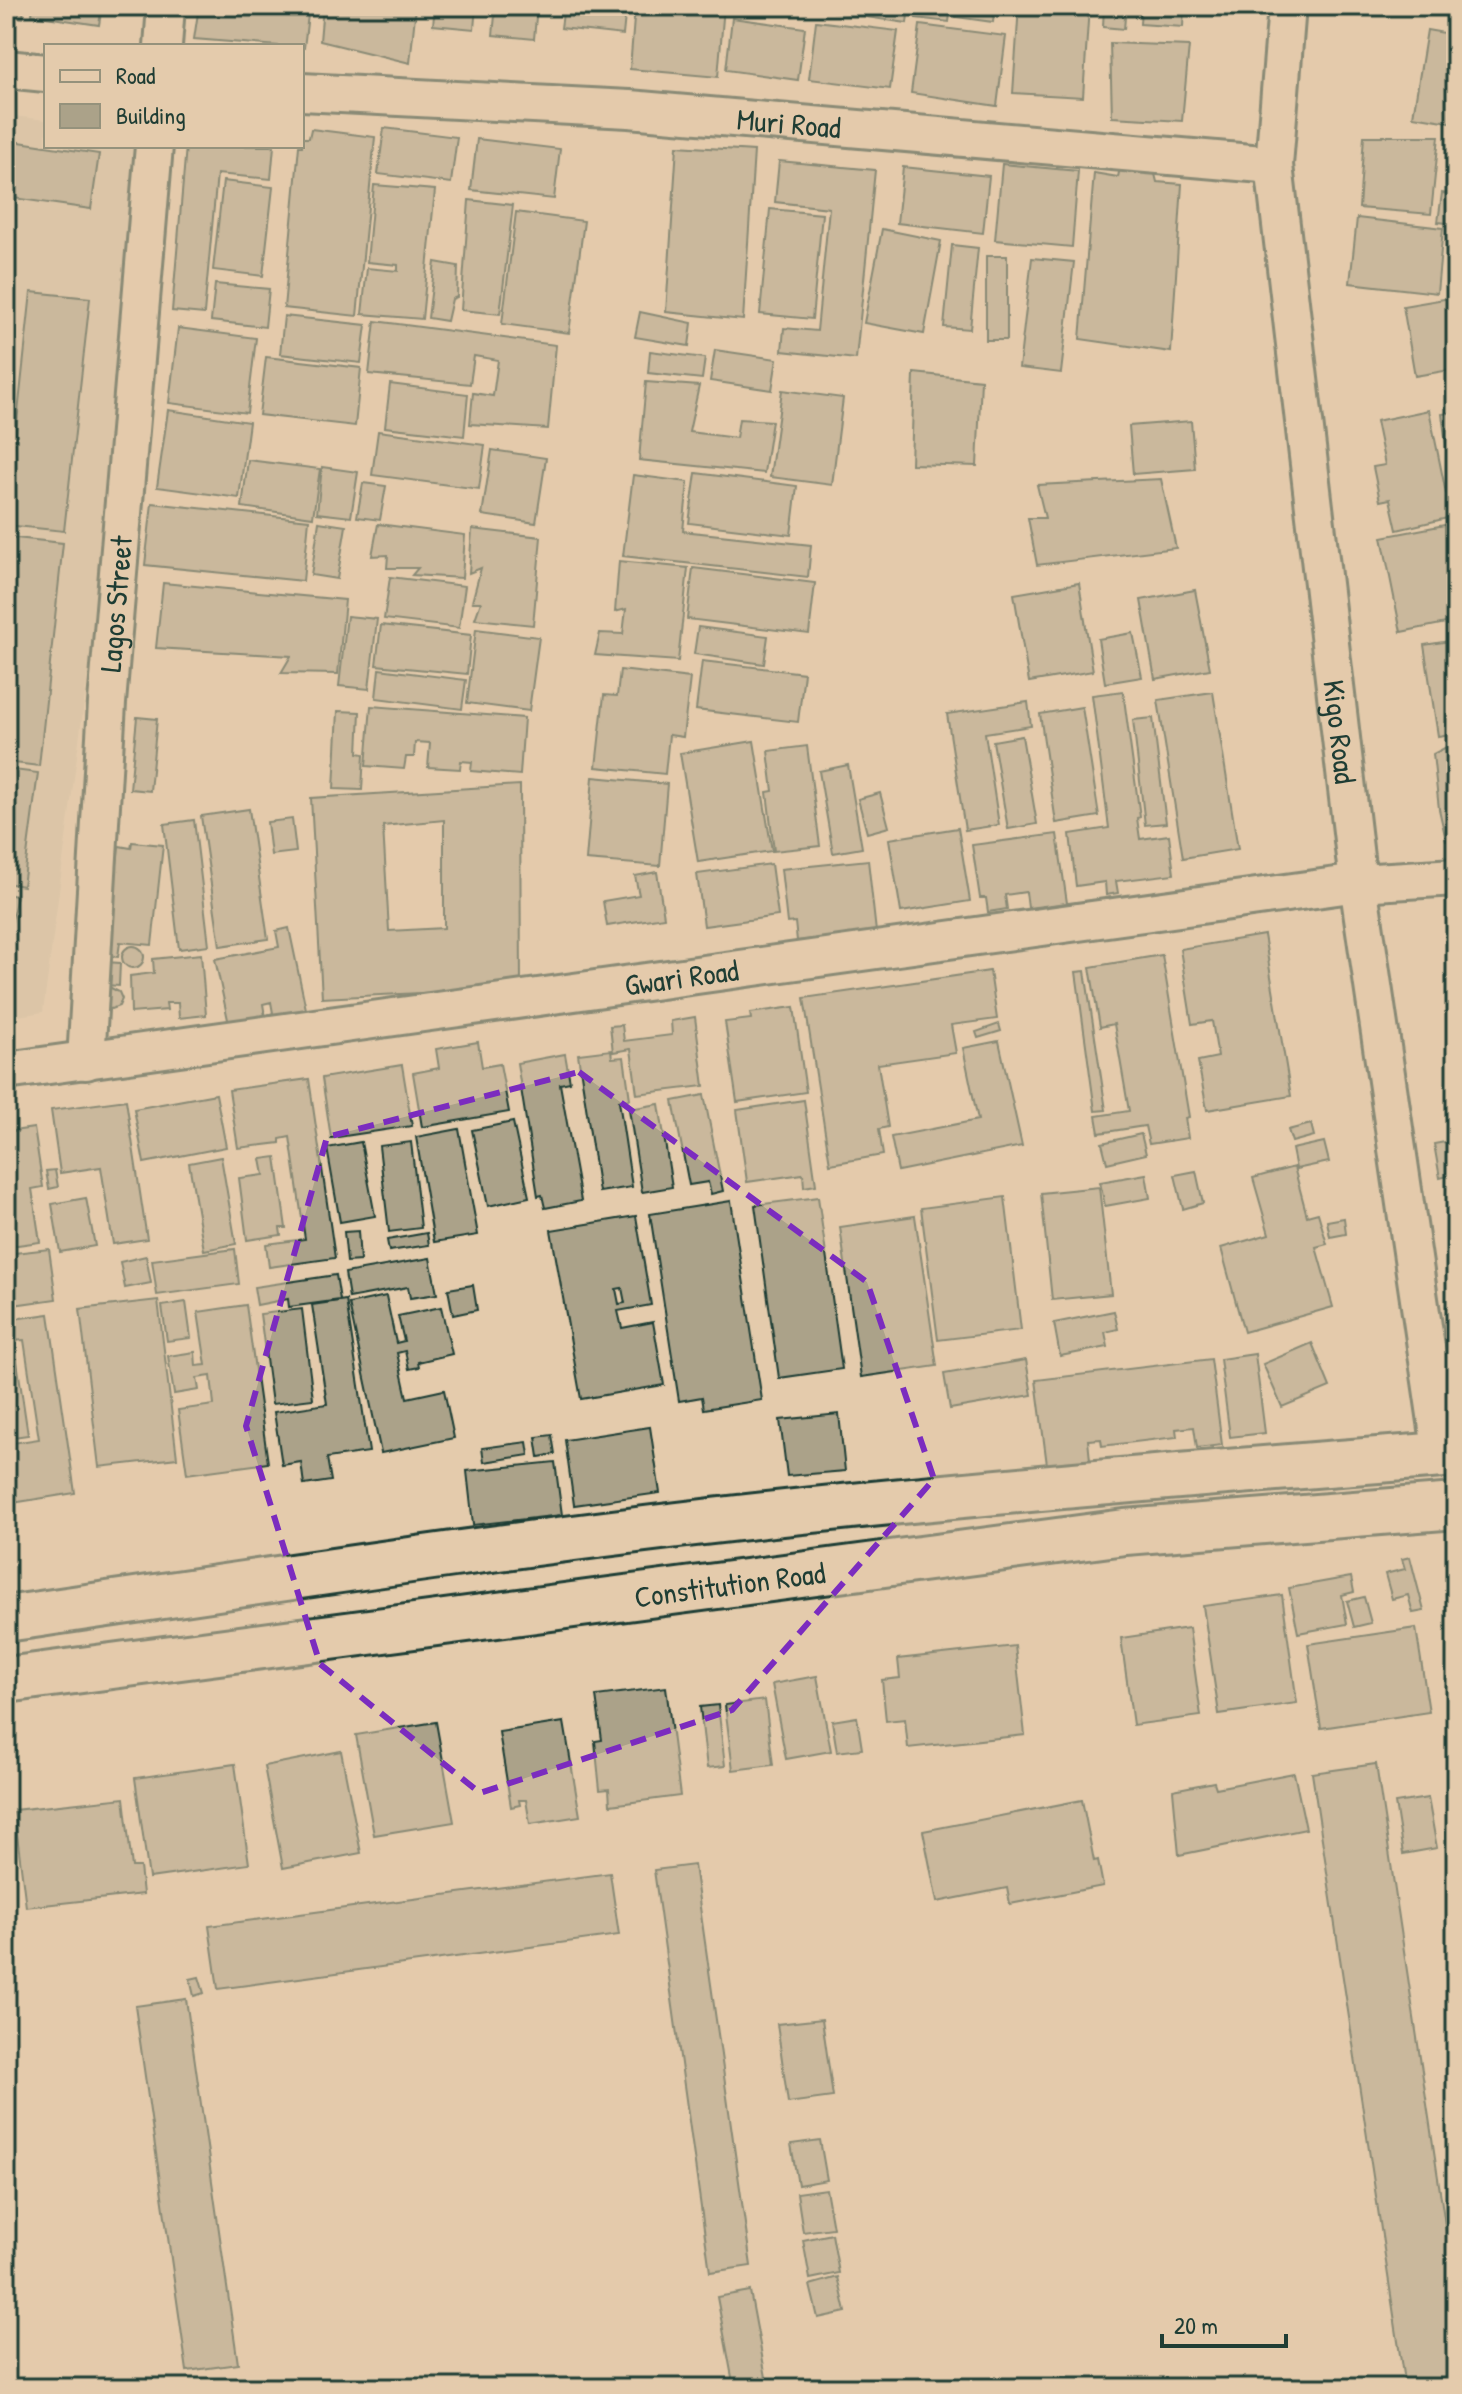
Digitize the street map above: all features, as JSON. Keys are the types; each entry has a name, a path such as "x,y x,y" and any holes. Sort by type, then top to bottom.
{"main road":[{"name":"Constitution Road","path":"6,1619 452,1554 781,1513 1124,1479 1449,1455"},
{"name":"Constitution Road","path":"6,1680 1125,1532 1456,1506"}],"street":[{"path":"163,44 166,6"},
{"name":"Kigo Road","path":"1287,6 1274,165 1358,883 1449,1455"},
{"path":"6,69 44,73"},
{"name":"Muri Road","path":"304,92 629,109 1274,165"},
{"name":"Lagos Street","path":"86,1061 107,703 154,148"},
{"name":"Gwari Road","path":"6,1071 1358,883 1456,877"}],"highlighted area":[{"path":"579,1072 867,1282 934,1479 732,1710 480,1793 320,1664 246,1426 327,1137"}],"shaded area":[{"path":"6,115 44,120 44,148 158,148 43,1012 6,1018"}],"building":[{"path":"6,6 24,6 23,18 6,16"},
{"path":"33,6 102,6 99,25 32,15"},
{"path":"199,6 309,6 304,48 304,44 194,39"},
{"path":"323,6 416,6 410,63 320,41"},
{"path":"435,6 476,6 474,29 433,25"},
{"path":"496,6 537,6 534,39 493,35"},
{"path":"564,6 626,6 623,35 561,28"},
{"path":"635,6 724,6 718,77 630,69"},
{"path":"824,6 854,6 853,14 824,10"},
{"path":"867,6 909,6 907,23 866,17"},
{"path":"917,6 951,6 949,22 916,18"},
{"path":"957,6 995,6 993,22 956,17"},
{"path":"1019,6 1089,6 1083,97 1013,93"},
{"path":"1104,6 1126,6 1124,29 1103,27"},
{"path":"1141,6 1184,6 1183,27 1140,24"},
{"path":"732,18 805,28 798,80 726,70"},
{"path":"816,21 898,31 890,89 809,79"},
{"path":"920,25 1006,36 997,106 911,93"},
{"path":"1427,30 1456,35 1456,123 1413,116"},
{"path":"1110,43 1189,46 1182,121 1112,117"},
{"path":"384,128 457,137 451,183 378,174"},
{"path":"311,129 375,137 357,316 284,308 299,148 304,148 304,138 309,138"},
{"path":"1364,136 1439,136 1431,214 1359,208"},
{"path":"477,139 560,149 554,199 471,190"},
{"path":"1452,139 1456,140 1456,188 1446,186"},
{"path":"6,140 99,154 91,209 6,197"},
{"path":"677,146 754,151 743,320 666,312"},
{"path":"186,148 274,148 271,179 217,174 204,314 172,311"},
{"path":"779,161 875,170 856,359 782,351 784,328 817,331 829,208 775,202"},
{"path":"1121,163 1154,170 1157,182 1182,184 1171,352 1080,339 1094,173 1118,177"},
{"path":"1002,164 1078,171 1072,247 995,240"},
{"path":"903,167 989,176 983,233 897,223"},
{"path":"223,181 273,187 263,276 213,270"},
{"path":"374,185 435,190 422,319 362,314 367,268 398,271 398,265 367,262"},
{"path":"1442,193 1456,195 1456,224 1438,222"},
{"path":"469,200 513,205 500,314 461,310"},
{"path":"770,209 822,214 812,319 760,314"},
{"path":"516,212 584,221 569,333 502,324"},
{"path":"1357,218 1443,228 1437,293 1350,283"},
{"path":"882,229 941,241 924,334 864,323"},
{"path":"952,245 978,248 970,329 944,327"},
{"path":"986,256 1007,256 1007,340 986,340"},
{"path":"1032,258 1074,262 1061,373 1019,368"},
{"path":"435,262 458,266 457,297 452,299 447,321 428,318"},
{"path":"215,284 269,289 265,327 211,321"},
{"path":"31,292 90,298 64,531 6,525"},
{"path":"1456,297 1456,369 1415,376 1403,306"},
{"path":"640,312 692,323 689,346 635,337"},
{"path":"284,316 366,325 361,363 280,354"},
{"path":"375,321 556,345 548,429 470,424 473,393 493,396 498,360 474,356 470,384 369,374"},
{"path":"178,328 256,338 247,413 169,403"},
{"path":"715,350 777,359 772,390 710,381"},
{"path":"650,351 705,358 702,379 648,373"},
{"path":"266,357 361,368 355,426 259,415"},
{"path":"914,373 981,380 977,466 911,464"},
{"path":"646,382 699,386 689,432 736,438 739,419 772,421 764,473 639,460"},
{"path":"390,384 468,394 464,436 385,427"},
{"path":"782,390 843,398 832,485 770,477"},
{"path":"168,410 249,422 239,498 157,487"},
{"path":"1429,410 1446,493 1456,491 1456,516 1397,530 1390,499 1380,501 1373,467 1385,465 1376,421"},
{"path":"1456,412 1456,480 1451,481 1442,414"},
{"path":"1191,421 1195,469 1133,474 1129,426"},
{"path":"378,431 485,445 479,489 372,475"},
{"path":"492,450 546,458 536,523 482,515"},
{"path":"248,460 320,469 313,517 242,507"},
{"path":"322,467 358,472 351,517 317,513"},
{"path":"696,473 797,486 791,535 689,523"},
{"path":"633,475 688,482 683,531 811,545 808,577 623,556"},
{"path":"1161,479 1176,548 1037,565 1028,518 1045,518 1037,485"},
{"path":"363,483 386,486 380,520 357,517"},
{"path":"152,503 309,520 303,581 145,565"},
{"path":"319,522 346,526 337,579 311,575"},
{"path":"1455,523 1456,621 1401,632 1382,537"},
{"path":"378,524 465,535 462,578 412,575 418,568 387,568 388,555 372,556"},
{"path":"472,529 541,537 533,625 475,619 481,602 472,602 481,568 469,573"},
{"path":"6,537 63,543 39,766 6,762"},
{"path":"619,561 688,568 678,661 595,655 600,633 623,634 626,609 615,612"},
{"path":"693,568 815,583 809,634 687,619"},
{"path":"390,577 465,586 459,628 384,619"},
{"path":"163,583 345,600 338,674 281,673 291,656 156,648"},
{"path":"1079,583 1093,671 1029,682 1014,594"},
{"path":"1195,590 1210,669 1155,679 1141,600"},
{"path":"347,616 377,619 369,689 339,686"},
{"path":"381,625 471,635 467,674 376,665"},
{"path":"698,627 768,636 764,664 694,654"},
{"path":"476,629 539,637 529,711 467,703"},
{"path":"1133,633 1142,677 1105,683 1098,639"},
{"path":"1456,640 1456,733 1438,736 1424,645"},
{"path":"702,661 804,673 798,722 696,710"},
{"path":"379,669 466,680 462,709 376,698"},
{"path":"620,670 690,678 683,737 669,735 665,774 596,767 604,695 617,696"},
{"path":"1123,691 1140,817 1137,818 1140,839 1169,835 1174,874 1116,881 1118,893 1106,895 1105,882 1076,886 1070,834 1109,828 1092,695"},
{"path":"1213,692 1238,849 1183,858 1158,700"},
{"path":"1028,702 1031,726 985,733 999,825 965,830 947,714"},
{"path":"371,706 524,718 520,775 471,771 472,762 461,761 460,769 428,767 430,743 415,742 414,757 406,757 404,769 366,766"},
{"path":"1082,707 1099,816 1056,823 1040,714"},
{"path":"338,711 360,712 358,753 364,754 362,790 334,789"},
{"path":"137,717 157,719 150,791 130,789"},
{"path":"1153,718 1166,823 1145,825 1133,720"},
{"path":"1022,736 1037,824 1008,829 993,741"},
{"path":"754,741 772,851 698,862 680,753"},
{"path":"1456,742 1456,839 1446,840 1433,754"},
{"path":"807,746 820,846 774,851 767,792 773,791 768,751"},
{"path":"848,765 862,848 833,853 819,771"},
{"path":"6,769 38,773 23,886 6,883"},
{"path":"593,777 667,784 660,866 586,860"},
{"path":"520,785 521,988 322,998 311,798","holes":["444,820 444,928 389,931 383,826"]},
{"path":"880,793 889,827 867,833 858,799"},
{"path":"249,809 268,939 220,946 201,816"},
{"path":"292,819 296,852 271,855 267,822"},
{"path":"194,820 209,945 179,949 164,824"},
{"path":"958,828 970,901 901,912 889,839"},
{"path":"1057,834 1067,903 1028,908 1026,892 1005,895 1007,909 988,912 986,898 980,898 972,845"},
{"path":"132,842 163,845 152,945 120,942 118,957 107,956 119,846 131,848"},
{"path":"868,860 876,932 797,941 795,922 787,923 781,869"},
{"path":"771,864 778,916 704,926 697,874"},
{"path":"657,872 664,917 607,926 603,901 639,895 635,876"},
{"path":"6,894 17,896 6,946"},
{"path":"289,928 307,1014 230,1029 215,959 279,947 276,931","holes":["271,1002 273,1013 265,1016 263,1004"]},
{"path":"1264,935 1291,1096 1207,1110 1198,1061 1218,1057 1212,1021 1192,1024 1180,949"},
{"path":"133,946 141,949 144,957 141,965 133,968 125,965 122,957 125,949"},
{"path":"201,954 206,1015 179,1018 178,1003 166,1003 167,1010 131,1013 130,976 154,973 153,959"},
{"path":"1162,955 1189,1117 1185,1118 1188,1138 1149,1144 1145,1126 1099,1133 1096,1116 1129,1111 1114,1024 1100,1027 1090,967"},
{"path":"106,962 120,963 119,986 106,985"},
{"path":"990,971 997,1019 951,1025 956,1053 878,1064 888,1127 879,1129 883,1155 830,1164 804,998"},
{"path":"1085,971 1106,1110 1095,1111 1076,972"},
{"path":"111,988 119,992 122,999 119,1006 111,1009 104,1007 104,992"},
{"path":"794,1007 806,1092 737,1102 725,1022 751,1019 750,1013"},
{"path":"695,1017 704,1086 637,1094 631,1049 613,1052 610,1026 622,1025 624,1041 672,1035 671,1021"},
{"path":"999,1024 1001,1031 978,1038 976,1032"},
{"path":"999,1041 1022,1146 898,1171 891,1137 978,1120 963,1048"},
{"path":"478,1042 482,1067 500,1064 509,1112 422,1127 413,1073 439,1068 436,1049"},
{"path":"611,1050 612,1058 624,1057 630,1099 619,1101 632,1187 599,1192 578,1054"},
{"path":"565,1054 570,1082 560,1084 581,1201 545,1208 542,1195 538,1196 517,1063"},
{"path":"402,1065 412,1126 331,1138 322,1078"},
{"path":"309,1079 335,1258 269,1267 266,1244 305,1239 290,1137 280,1139 280,1143 238,1148 229,1090"},
{"path":"216,1094 226,1147 144,1163 134,1109"},
{"path":"704,1095 723,1191 711,1194 708,1182 689,1185 673,1101"},
{"path":"126,1100 147,1239 113,1244 101,1167 60,1173 51,1110"},
{"path":"804,1100 816,1185 804,1187 803,1174 747,1182 737,1110"},
{"path":"659,1104 672,1187 642,1192 629,1109"},
{"path":"513,1122 529,1197 488,1206 472,1130"},
{"path":"1311,1124 1314,1136 1292,1142 1288,1130"},
{"path":"34,1128 43,1187 32,1189 40,1242 10,1246 9,1237 6,1237 6,1132"},
{"path":"459,1129 478,1235 434,1242 416,1137"},
{"path":"1141,1134 1146,1154 1107,1163 1102,1143"},
{"path":"1456,1140 1456,1174 1440,1178 1434,1144"},
{"path":"361,1142 375,1216 340,1222 327,1148"},
{"path":"411,1142 421,1228 389,1232 379,1146"},
{"path":"1324,1142 1329,1162 1296,1169 1292,1149"},
{"path":"221,1157 236,1244 204,1250 189,1163"},
{"path":"276,1157 286,1228 280,1228 281,1235 247,1240 239,1178 264,1175 261,1159"},
{"path":"1294,1167 1307,1216 1318,1213 1327,1244 1316,1247 1333,1307 1244,1332 1221,1248 1269,1234 1253,1178"},
{"path":"55,1170 58,1187 49,1189 46,1171"},
{"path":"1196,1171 1203,1203 1183,1209 1175,1175"},
{"path":"1146,1174 1150,1198 1105,1206 1100,1182"},
{"path":"1099,1187 1111,1294 1052,1300 1041,1193"},
{"path":"818,1197 842,1369 779,1378 755,1205"},
{"path":"1005,1197 1021,1330 938,1340 921,1208"},
{"path":"86,1198 95,1246 60,1252 52,1204"},
{"path":"731,1201 762,1400 704,1409 702,1397 679,1401 650,1214"},
{"path":"636,1216 651,1305 618,1311 622,1328 653,1322 664,1385 581,1399 551,1230","holes":["622,1288 625,1303 619,1304 616,1289"]},
{"path":"915,1216 937,1366 861,1377 840,1227"},
{"path":"1344,1218 1346,1234 1330,1237 1327,1221"},
{"path":"358,1231 360,1261 347,1262 344,1232"},
{"path":"427,1233 429,1245 389,1251 387,1240"},
{"path":"49,1249 56,1299 6,1306 6,1254"},
{"path":"235,1249 239,1284 157,1295 152,1260"},
{"path":"146,1256 151,1283 125,1288 120,1262"},
{"path":"430,1258 437,1294 410,1298 408,1287 349,1298 345,1273"},
{"path":"336,1275 340,1300 289,1307 288,1299 257,1305 254,1287"},
{"path":"473,1285 477,1310 453,1315 448,1289"},
{"path":"386,1296 396,1343 404,1341 398,1316 441,1307 452,1354 418,1362 419,1367 409,1369 405,1351 397,1353 407,1398 444,1390 454,1438 381,1453 349,1304"},
{"path":"158,1300 177,1458 99,1467 80,1309"},
{"path":"346,1300 369,1452 327,1458 331,1481 304,1485 301,1462 282,1465 274,1412 327,1404 312,1305"},
{"path":"186,1302 191,1338 167,1341 162,1306"},
{"path":"246,1305 268,1463 187,1474 178,1410 214,1405 211,1376 197,1378 199,1390 174,1394 168,1356 195,1352 196,1366 206,1365 198,1312"},
{"path":"302,1309 313,1399 272,1404 260,1314"},
{"path":"1114,1311 1118,1329 1105,1332 1108,1347 1060,1356 1054,1323"},
{"path":"49,1314 75,1493 6,1504 6,1444 39,1439 24,1340 14,1341 28,1435 6,1438 6,1320"},
{"path":"1312,1343 1330,1387 1282,1407 1263,1364"},
{"path":"1255,1354 1265,1433 1230,1437 1220,1359"},
{"path":"1211,1359 1222,1445 1197,1448 1194,1427 1176,1429 1177,1437 1102,1446 1101,1439 1088,1440 1090,1460 1047,1465 1036,1380"},
{"path":"1026,1360 1032,1395 950,1409 944,1374"},
{"path":"839,1414 845,1471 787,1476 780,1420"},
{"path":"650,1427 660,1493 574,1505 565,1440"},
{"path":"552,1435 555,1454 539,1457 536,1437"},
{"path":"527,1442 529,1455 484,1462 482,1448"},
{"path":"555,1462 562,1515 473,1525 467,1471"},
{"path":"1410,1557 1424,1611 1413,1613 1408,1595 1392,1599 1385,1574 1405,1569 1402,1559"},
{"path":"1351,1577 1354,1592 1342,1595 1347,1624 1298,1633 1289,1588"},
{"path":"1282,1595 1297,1703 1219,1714 1203,1606"},
{"path":"1364,1597 1371,1623 1354,1627 1347,1601"},
{"path":"1189,1628 1201,1716 1133,1725 1121,1638"},
{"path":"1416,1628 1429,1712 1321,1728 1308,1644"},
{"path":"1015,1646 1025,1735 908,1748 905,1719 886,1721 882,1680 900,1678 898,1659"},
{"path":"817,1676 831,1751 786,1759 772,1684"},
{"path":"666,1687 680,1796 610,1805 609,1789 600,1790 595,1741 602,1740 596,1696"},
{"path":"765,1700 773,1765 733,1770 725,1705"},
{"path":"718,1705 725,1766 707,1768 700,1707"},
{"path":"857,1717 862,1749 837,1752 832,1721"},
{"path":"436,1722 454,1822 374,1835 356,1735"},
{"path":"564,1722 580,1816 530,1824 526,1800 519,1800 520,1805 511,1807 499,1732"},
{"path":"341,1751 361,1853 283,1868 264,1766"},
{"path":"235,1764 249,1864 149,1878 135,1778"},
{"path":"1376,1764 1456,2298 1456,2388 1405,2388 1312,1773"},
{"path":"1294,1773 1306,1829 1179,1855 1173,1790 1214,1782 1216,1788"},
{"path":"124,1798 132,1867 140,1867 143,1894 26,1907 14,1810"},
{"path":"1428,1798 1437,1848 1403,1854 1395,1803"},
{"path":"1082,1800 1094,1861 1098,1860 1103,1886 1010,1904 1007,1888 937,1902 923,1831"},
{"path":"694,1865 751,2266 710,2272 654,1870"},
{"path":"610,1873 619,1935 218,1989 209,1926"},
{"path":"199,1977 204,1993 194,1996 190,1979"},
{"path":"186,1999 238,2364 187,2371 135,2006"},
{"path":"822,2019 833,2097 788,2103 777,2024"},
{"path":"820,2140 827,2180 798,2185 791,2144"},
{"path":"826,2189 833,2228 803,2232 797,2193"},
{"path":"832,2234 839,2273 810,2279 803,2240"},
{"path":"838,2277 846,2312 818,2318 810,2285"},
{"path":"750,2291 768,2388 734,2388 717,2297"}]}
